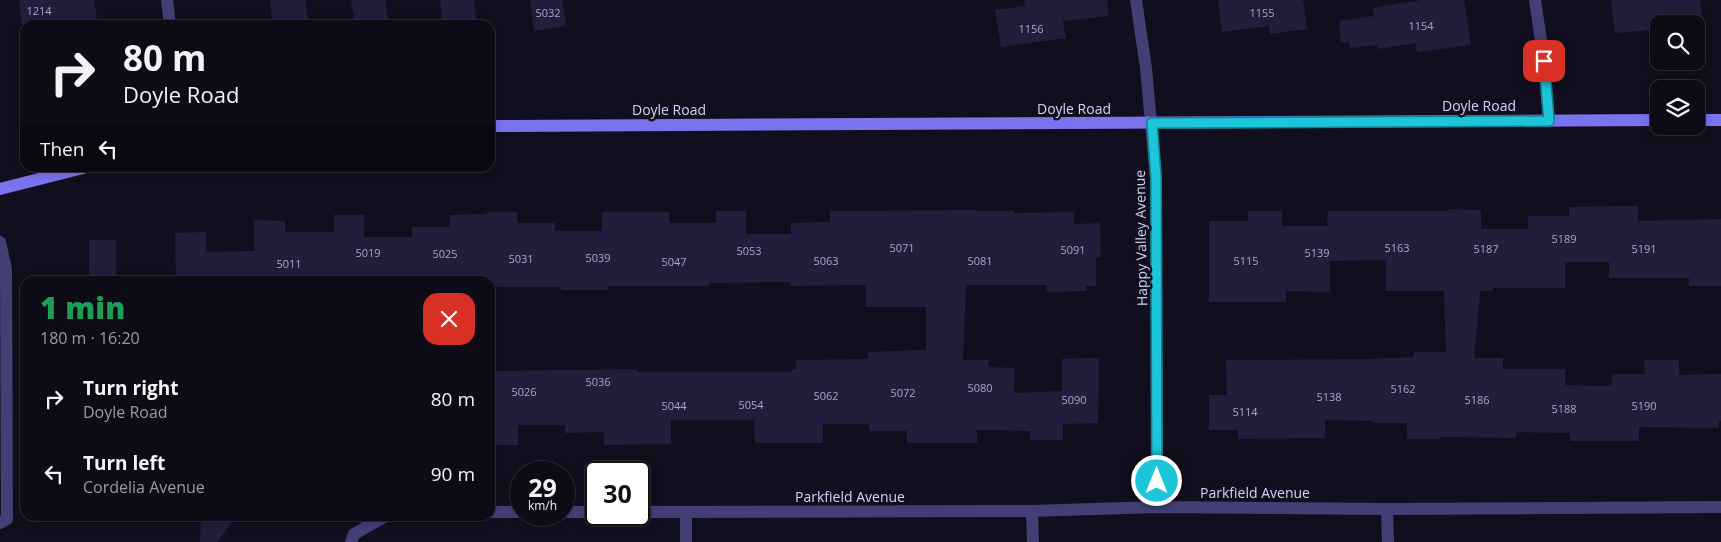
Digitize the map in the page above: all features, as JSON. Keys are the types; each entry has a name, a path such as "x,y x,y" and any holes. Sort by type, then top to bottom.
{"main road":[{"name":"Doyle Road","path":"495,126 1650,120"},
{"path":"1705,120 1721,120"},
{"path":"0,189 67,172"}],"street":[{"path":"167,0 169,20"},
{"name":"Happy Valley Avenue","path":"1136,0 1146,68 1156,178 1157,508"},
{"path":"1535,0 1544,61 1549,121"},
{"path":"0,242 6,269 7,520 0,523"},
{"name":"Parkfield Avenue","path":"650,512 1032,511 1157,508 1721,507"},
{"path":"1387,509 1388,542"},
{"path":"1032,511 1033,542"},
{"path":"495,512 510,512"},
{"path":"686,512 686,542"},
{"path":"353,538 378,521"}],"building":[{"path":"19,0 94,0 97,20 21,20"},
{"path":"270,0 305,0 308,20 272,20"},
{"path":"351,0 385,0 388,20 354,20"},
{"path":"440,0 474,0 476,20 442,20"},
{"path":"530,0 562,0 566,26 534,31"},
{"path":"1024,0 1107,0 1108,16 1063,21 1066,38 1001,47 995,10 1025,6"},
{"path":"1218,0 1303,0 1307,29 1270,34 1269,26 1222,32"},
{"path":"1422,0 1464,0 1471,45 1417,52 1416,43 1378,49 1378,45 1350,48 1349,42 1341,43 1339,21 1374,16 1372,8"},
{"path":"1611,0 1700,0 1701,15 1650,15 1650,30 1615,33"},
{"path":"1638,206 1638,221 1721,219 1721,286 1689,286 1689,278 1609,278 1609,262 1565,262 1565,288 1493,288 1493,291 1480,291 1474,358 1503,358 1503,369 1565,369 1565,385 1612,386 1612,374 1645,374 1644,360 1679,360 1679,375 1721,374 1721,421 1719,421 1719,428 1639,427 1639,441 1570,441 1570,433 1516,432 1516,438 1440,437 1440,439 1407,439 1407,423 1373,423 1373,421 1325,420 1325,438 1238,439 1238,430 1209,430 1209,395 1227,395 1226,360 1372,359 1414,357 1414,352 1446,352 1444,291 1386,291 1386,260 1330,261 1330,292 1286,291 1286,302 1209,302 1209,221 1248,221 1248,211 1282,211 1282,226 1327,226 1328,211 1448,211 1448,209 1481,210 1481,229 1528,229 1528,216 1569,216 1569,207"},
{"path":"976,210 1014,211 1014,213 1074,212 1074,224 1100,223 1101,257 1096,257 1096,286 1086,286 1086,291 1047,292 1046,285 966,285 963,360 989,360 988,367 1015,368 1014,393 1062,391 1062,359 1099,358 1098,423 1063,424 1063,440 1030,440 1030,431 977,430 977,443 907,443 907,431 869,431 869,424 823,424 823,443 755,443 754,420 671,420 671,444 604,445 604,432 565,433 565,425 518,425 518,445 495,445 495,371 637,369 637,372 792,372 792,369 796,369 796,360 868,359 868,352 926,350 926,307 866,307 866,285 791,286 791,282 709,283 709,286 608,286 608,290 561,290 561,287 495,287 495,276 176,276 175,233 206,232 206,252 254,251 254,220 285,221 285,232 334,232 334,215 364,215 364,237 412,237 412,227 450,227 450,215 487,214 487,212 517,212 517,223 555,223 555,231 602,231 602,212 669,212 669,223 716,223 716,211 746,211 746,234 791,234 791,223 830,222 830,211"},
{"path":"89,240 116,240 116,276 89,276"},
{"path":"201,521 233,521 217,542 200,542"}],"route":[{"path":"1157,481 1156,178 1152,123 1549,121 1544,61"}]}
